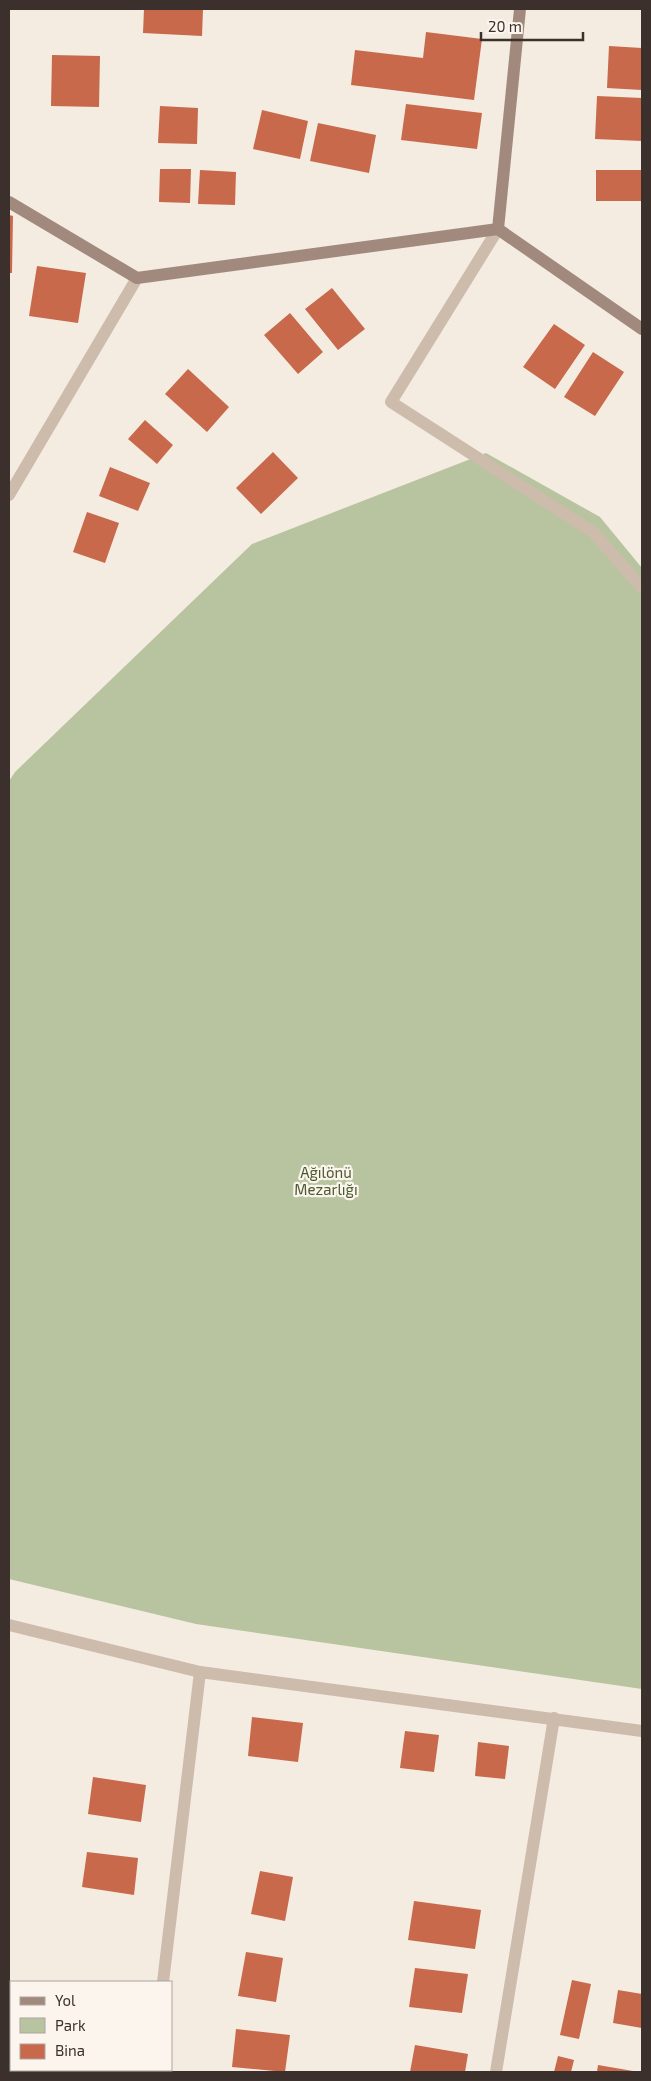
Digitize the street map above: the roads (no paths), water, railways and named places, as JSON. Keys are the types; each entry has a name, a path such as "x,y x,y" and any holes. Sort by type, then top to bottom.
{"street":[{"path":"520,9 498,228 391,402 593,532 642,588"},
{"path":"9,202 137,278 498,228 642,329"},
{"path":"9,495 137,278"},
{"path":"9,1625 200,1672 642,1731"},
{"path":"163,1981 200,1672"},
{"path":"496,2072 554,1718"}],"park label":[{"name":"Ağılönü Mezarlığı","path":"326,1180"}]}
